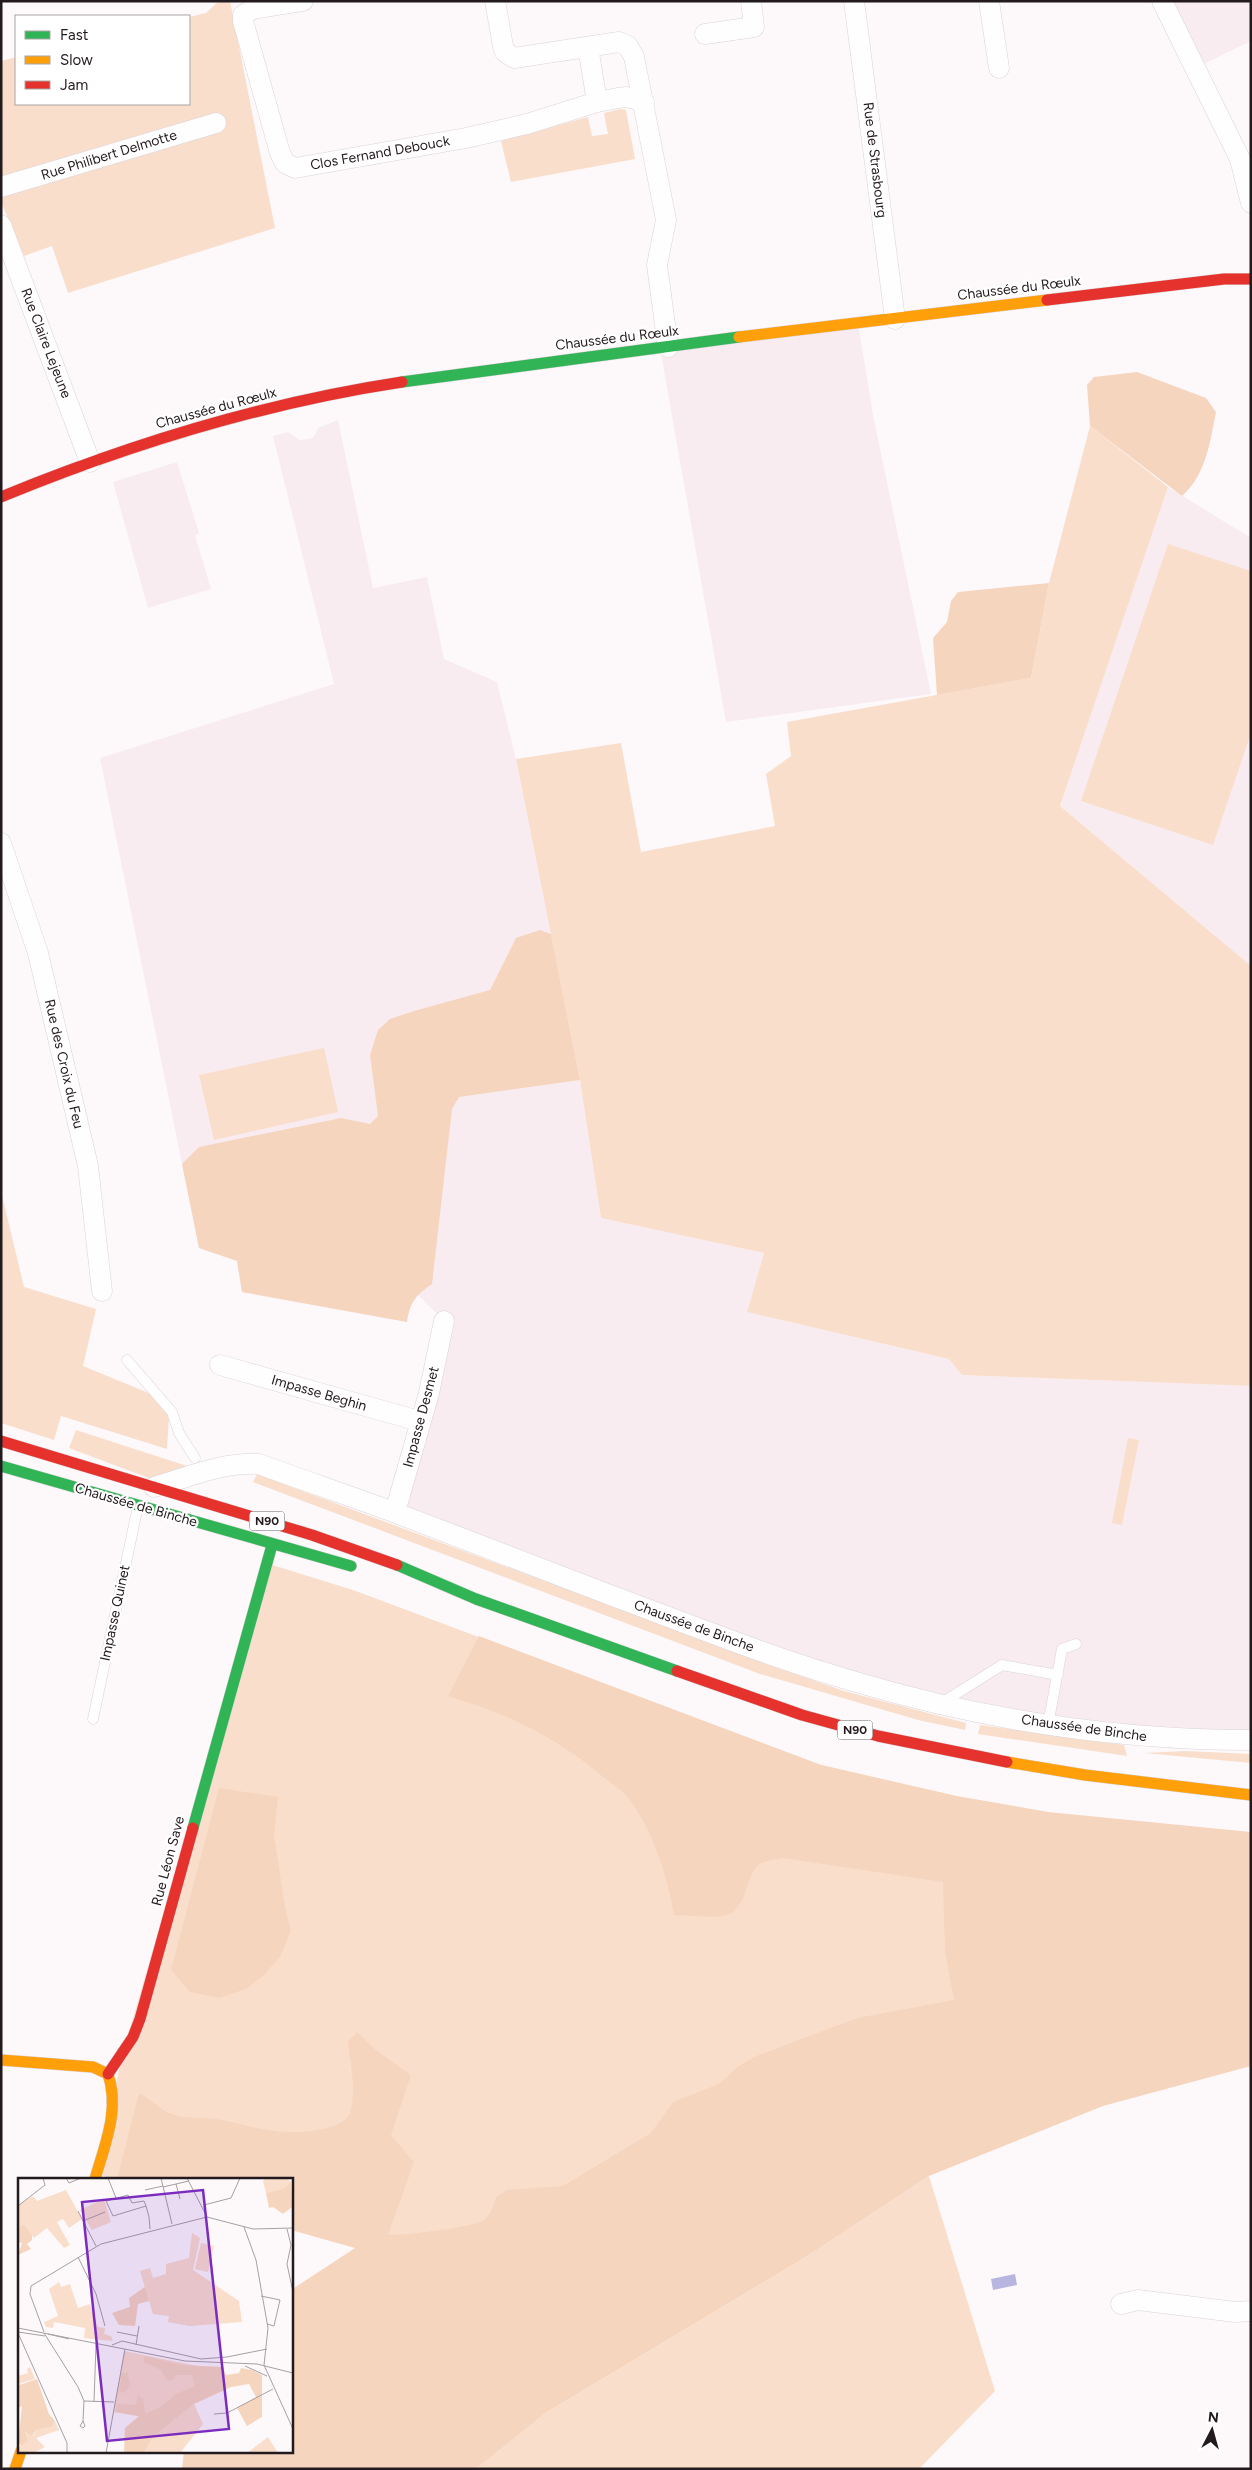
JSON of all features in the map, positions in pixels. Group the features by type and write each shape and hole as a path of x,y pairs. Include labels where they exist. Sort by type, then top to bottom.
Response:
{"main road":[{"name":"Chaussée du Rœulx","path":"1,498 90,462 221,420 322,397 414,380 668,346 1224,279 1251,279"},
{"name":"Chaussée de Binche","path":"1,1441 254,1517 382,1559 476,1599 802,1715 878,1736 945,1751 1085,1775 1251,1795"},
{"name":"Chaussée de Binche","path":"1,1466 363,1569"},
{"name":"Rue Léon Save","path":"108,2074 133,2037 140,2019 272,1544"},
{"name":"Chaussée de Binche","path":"400,1579 476,1599"},
{"path":"1,2060 93,2067 108,2074 114,2086 114,2107 95,2178"},
{"path":"16,2469 21,2452"}],"street":[{"name":"Clos Fernand Debouck","path":"303,1 253,9 243,15 261,89 280,153 285,163 295,168 466,138 527,124 597,102 627,97 644,102"},
{"path":"495,1 503,46 505,52 514,58 620,42 628,46 634,58 644,102 666,220 657,265 668,346"},
{"path":"706,34 754,27 751,1"},
{"name":"Rue de Strasbourg","path":"854,1 895,319"},
{"path":"989,1 999,68"},
{"path":"1162,1 1245,157 1251,202"},
{"path":"588,47 597,102"},
{"name":"Rue Philibert Delmotte","path":"1,187 216,123"},
{"name":"Rue Claire Lejeune","path":"1,225 90,462"},
{"name":"Rue des Croix du Feu","path":"1,843 38,953 86,1157 102,1291"},
{"name":"Impasse Desmet","path":"395,1512 419,1421 429,1393 444,1321"},
{"name":"Impasse Beghin","path":"220,1364 419,1421"},
{"name":"Chaussée de Binche","path":"154,1487 233,1465 259,1464 395,1512 524,1563 798,1664 939,1704 1048,1725 1181,1740 1251,1740"},
{"name":"Chaussée de Binche","path":"272,1544 289,1542 352,1557 382,1559"},
{"path":"1121,2304 1138,2300 1235,2312 1251,2311"}],"lane":[{"path":"127,1360 172,1412 180,1433 195,1458"},
{"name":"Impasse Quinet","path":"93,1719 138,1506"},
{"path":"1048,1725 1062,1649 1076,1644"},
{"path":"939,1704 1002,1665 1058,1675"}],"shaded area":[{"path":"219,1 230,1 275,228 68,293 52,246 24,256 1,202 1,61 15,57 15,105 190,105 190,17 206,13"},
{"path":"1162,1 1251,1 1251,41 1194,69"},
{"path":"620,109 626,110 635,159 511,182 501,141 588,117 592,136 608,134 604,113"},
{"path":"858,323 873,415 931,694 726,722 660,348"},
{"path":"1137,372 1206,398 1216,412 1202,468 1190,488 1182,496 1090,426 1087,385 1094,377"},
{"path":"338,420 373,588 427,577 444,659 497,682 516,759 580,1080 601,1218 764,1253 747,1312 949,1359 962,1375 1251,1386 1251,1740 939,1705 395,1512 444,1321 417,1294 408,1311 407,1322 242,1292 237,1261 199,1248 100,758 334,684 273,436 288,432 299,440 313,438 318,428"},
{"path":"1090,426 1168,487 1060,806 1251,966 1251,1386 962,1375 949,1359 747,1312 764,1253 601,1218 580,1080 516,759 621,743 641,852 775,826 766,774 791,756 787,722 1031,678 1049,583"},
{"path":"177,462 199,533 195,535 211,589 148,608 113,482"},
{"path":"1168,487 1251,538 1251,966 1060,806"},
{"path":"1168,544 1251,571 1251,733 1213,845 1081,801"},
{"path":"1049,583 1031,678 937,695 933,638 947,622 951,601 958,592"},
{"path":"540,930 551,934 580,1080 459,1097 452,1109 432,1284 415,1300 410,1309 407,1322 242,1292 237,1261 199,1248 182,1164 199,1147 341,1118 370,1124 378,1116 370,1055 378,1030 390,1019 490,990 516,938"},
{"path":"324,1048 338,1112 214,1140 199,1075"},
{"path":"1,1191 24,1287 96,1309 83,1366 151,1394 169,1415 167,1449 61,1416 54,1440 1,1423"},
{"path":"76,1430 187,1466 154,1480 69,1448"},
{"path":"1128,1438 1139,1440 1122,1525 1112,1523"},
{"path":"257,1474 764,1663 844,1691 966,1723 965,1730 918,1720 760,1674 253,1482"},
{"path":"266,1563 353,1590 821,1765 956,1796 1048,1812 1034,1958 511,2258 292,2230 292,2178 110,2178 97,2174 122,2056"},
{"path":"479,1636 821,1765 956,1796 1048,1812 1251,1832 1251,2066 1103,2106 929,2176 804,2258 547,2412 476,2469 182,2469 184,2452 292,2452 292,2289 355,2248 292,2230 292,2178 117,2178 139,2093 173,2115 216,2119 284,2132 305,2132 328,2128 345,2119 350,2113 353,2087 348,2041 357,2032 376,2050 411,2075 391,2135 414,2162 388,2235 422,2233 478,2223 484,2220 493,2207 496,2197 507,2190 563,2186 651,2133 673,2102 719,2084 736,2068 754,2057 857,2018 954,2000 945,1952 943,1882 783,1858 764,1862 755,1869 743,1898 733,1913 718,1917 674,1915 663,1869 652,1839 638,1812 623,1793 566,1749 530,1728 491,1710 448,1696"},
{"path":"980,1725 1124,1745 1127,1756 978,1734"},
{"path":"1186,1751 1251,1754 1251,1763 1144,1753"},
{"path":"219,1788 278,1797 274,1835 285,1907 291,1931 280,1957 264,1975 246,1989 219,1998 190,1992 171,1970"},
{"path":"929,2176 995,2391 919,2469 476,2469 547,2412 804,2258"}],"water":[{"path":"1015,2274 1017,2285 993,2290 991,2279"}],"traffic: fast":[{"path":"402,382 739,337"},
{"path":"1,1466 351,1566"},
{"path":"193,1828 272,1545"},
{"path":"397,1565 476,1599 677,1671"}],"traffic: slow":[{"path":"739,337 1047,300"},
{"path":"1007,1762 1085,1775 1251,1795"},
{"path":"1,2060 93,2067 108,2074"},
{"path":"95,2178 107,2140 112,2114 111,2087 108,2074"},
{"path":"15,2469 21,2452"}],"traffic: jam":[{"path":"1047,300 1224,279 1251,279"},
{"path":"1,497 99,460 198,427 299,401 402,382"},
{"path":"1,1441 312,1535 397,1565"},
{"path":"677,1671 802,1715 878,1736 1007,1762"},
{"path":"108,2074 133,2037 140,2019 193,1828"}]}
